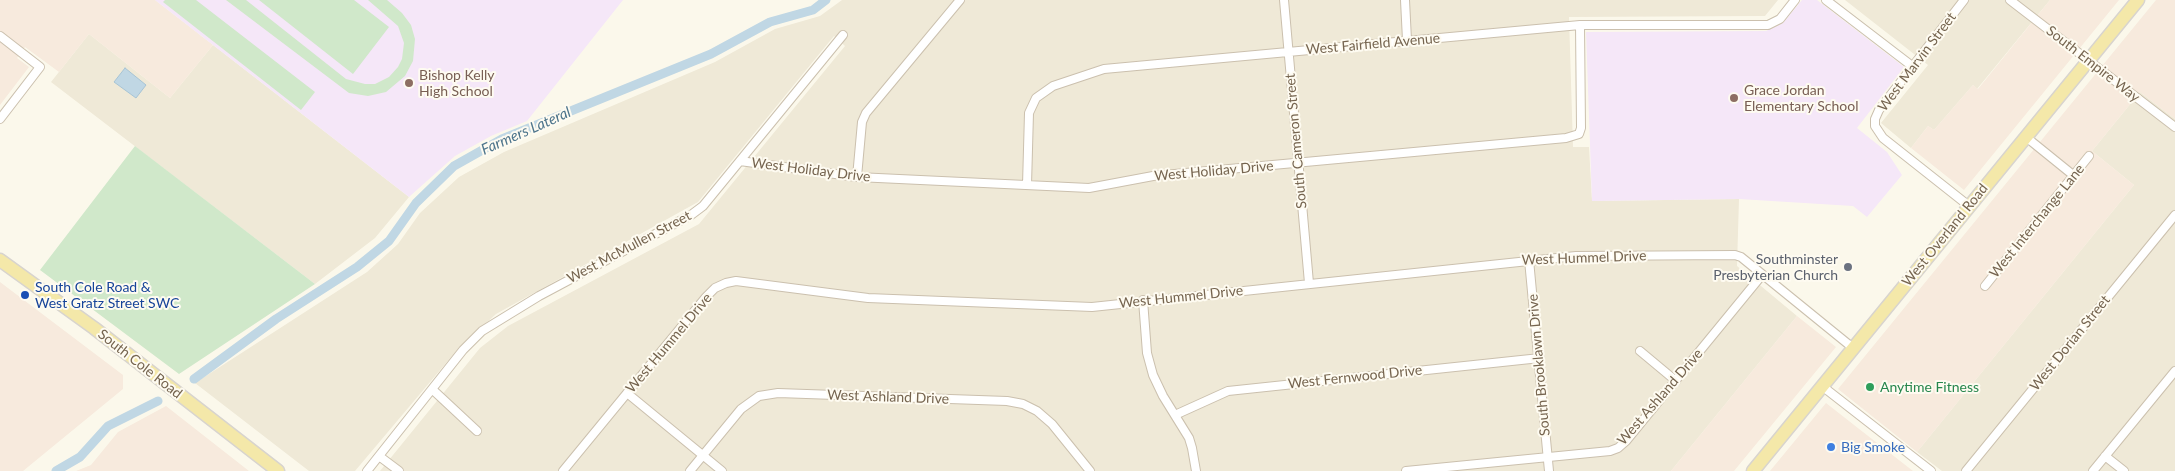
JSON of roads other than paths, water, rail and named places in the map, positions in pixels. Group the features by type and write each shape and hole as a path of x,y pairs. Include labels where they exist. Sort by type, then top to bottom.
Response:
{"main road":[{"name":"West Overland Road","path":"1752,471 2138,0"},
{"name":"South Cole Road","path":"0,260 165,383 278,471"}],"street":[{"path":"857,176 862,122 866,113 960,0"},
{"name":"South Cameron Street","path":"1284,0 1309,283"},
{"path":"1404,0 1407,40"},
{"name":"West Fairfield Avenue","path":"1027,185 1029,113 1036,98 1044,91 1115,67 1580,25 1768,25 1780,19 1795,0"},
{"path":"1826,0 1912,66"},
{"name":"West Marvin Street","path":"1964,0 1879,110 1875,118 1875,126 1883,138 1969,206"},
{"name":"South Empire Way","path":"2010,0 2175,127"},
{"name":"West Holiday Drive","path":"740,161 857,176 1089,188 1153,176 1574,136 1579,134 1582,121 1580,25"},
{"name":"West McMullen Street","path":"367,471 463,350 482,331 539,296 691,215 702,206 843,35"},
{"path":"0,36 40,67 0,119"},
{"path":"2026,137 2073,175"},
{"name":"West Interchange Lane","path":"1985,286 2089,156"},
{"name":"West Dorian Street","path":"1966,471 2175,215"},
{"name":"West Hummel Drive","path":"563,471 706,297 715,288 726,283 747,282 868,298 1092,307 1143,300 1576,256 1735,255 1741,257 1853,348"},
{"name":"South Brooklawn Drive","path":"1529,260 1540,358 1549,471"},
{"name":"West Ashland Drive","path":"1406,471 1610,451 1618,448 1676,381 1762,275"},
{"path":"1143,300 1147,353 1153,375 1192,448 1196,471"},
{"path":"1640,352 1676,381"},
{"name":"West Fernwood Drive","path":"1175,415 1228,391 1540,358"},
{"path":"2093,471 2175,371"},
{"path":"1822,386 1931,471"},
{"path":"433,390 477,431"},
{"path":"627,393 722,471"},
{"name":"West Ashland Drive","path":"690,471 740,409 749,402 769,394 1007,401 1023,404 1038,411 1052,424 1090,471"},
{"path":"379,456 399,471"},
{"path":"2105,456 2124,471"}],"water":[{"path":"125,68 146,85 136,98 114,82"}],"waterway":[{"name":"Farmers Lateral","path":"194,379 276,319 357,267 389,241 416,203 454,166 502,139 711,54 770,22 813,10 826,0"},
{"name":"Farmers Lateral","path":"56,471 80,457 108,426 158,401"}],"place":[{"name":"Bishop Kelly High School","path":"409,83"},
{"name":"Grace Jordan Elementary School","path":"1734,98"},
{"name":"Southminster Presbyterian Church","path":"1848,267"},
{"name":"South Cole Road & West Gratz Street SWC","path":"25,295"},
{"name":"Anytime Fitness","path":"1870,387"},
{"name":"Big Smoke","path":"1831,447"}]}
